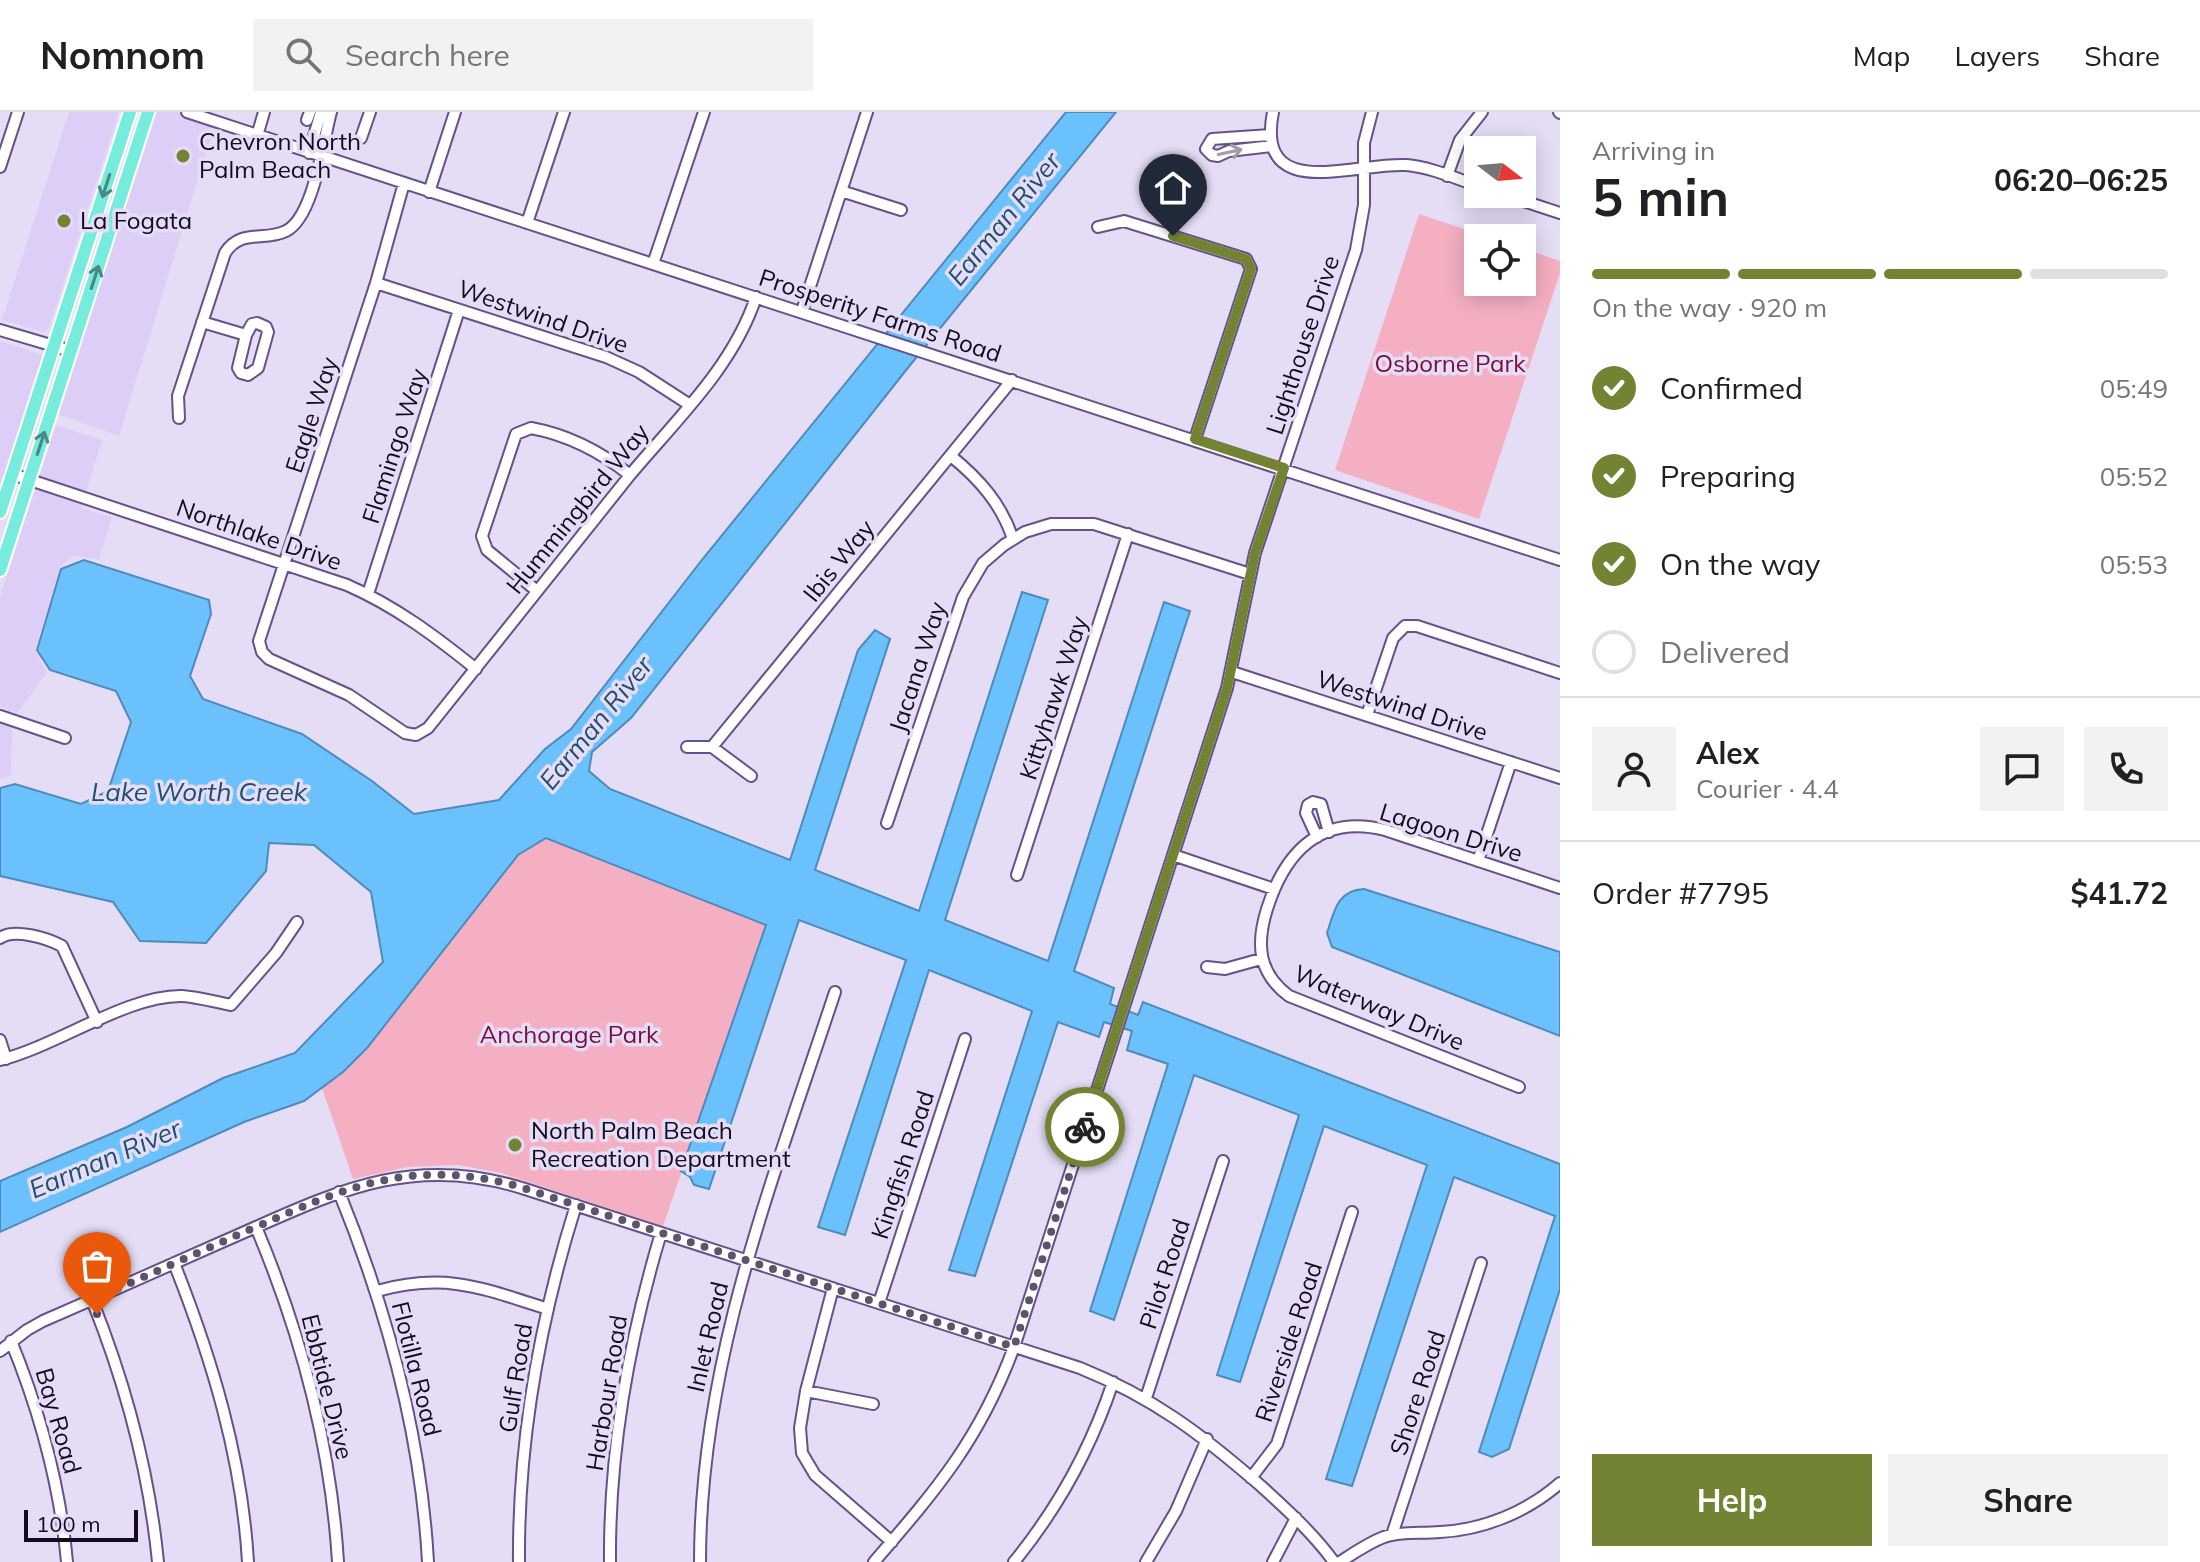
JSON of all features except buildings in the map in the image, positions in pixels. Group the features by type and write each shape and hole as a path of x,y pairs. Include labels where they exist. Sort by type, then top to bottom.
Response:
{"main road":[{"path":"0,512 130,112"},
{"path":"0,570 148,112"}],"street":[{"path":"0,167 4,140 18,112"},
{"name":"Prosperity Farms Road","path":"187,112 1560,560"},
{"path":"257,136 264,112"},
{"path":"179,418 178,396 228,248 247,236 280,233 299,221 321,112"},
{"path":"314,155 331,112"},
{"path":"361,138 370,112"},
{"path":"429,192 455,112"},
{"path":"527,223 564,112"},
{"path":"653,264 704,112"},
{"path":"802,311 867,112"},
{"path":"1273,112 1271,141 1282,163 1298,171 1410,165 1464,181"},
{"name":"Lighthouse Drive","path":"874,1562 931,1497 964,1452 991,1402 1014,1347 1232,672 1250,574 1263,527 1356,250 1364,205 1364,143 1372,112"},
{"path":"1447,176 1460,140 1482,112"},
{"path":"1212,139 1271,141 1218,156 1206,149 1212,139"},
{"name":"Eagle Way","path":"404,183 376,283 259,641 265,657 325,683 405,733 416,735"},
{"path":"841,191 901,210"},
{"path":"1536,205 1560,213"},
{"path":"1098,227 1124,221 1246,259 1250,264 1251,269 1195,439"},
{"name":"Westwind Drive","path":"376,283 619,362 690,405"},
{"name":"Hummingbird Way","path":"416,735 428,728 630,475 715,374 739,339 756,297"},
{"name":"Flamingo Way","path":"368,594 459,310"},
{"path":"202,322 246,335"},
{"path":"257,323 266,327 268,332 258,368 248,375 238,368 246,335 252,324 257,323"},
{"path":"0,330 71,351"},
{"name":"Ibis Way","path":"712,747 1012,380"},
{"path":"537,591 487,550 482,536 516,434 531,428 584,445 630,475"},
{"path":"951,456 994,499 1013,539 1040,527 1062,523 1094,524 1250,574"},
{"name":"Northlake Drive","path":"12,474 285,563 368,594 419,625 476,669"},
{"name":"Kittyhawk Way","path":"1017,875 1128,534"},
{"name":"Jacana Way","path":"887,823 963,597 983,563 1013,539"},
{"path":"1367,715 1393,638 1405,626 1417,626 1560,673"},
{"name":"Westwind Drive","path":"1232,672 1560,778"},
{"path":"0,716 65,738"},
{"path":"687,747 712,747 751,776"},
{"path":"1478,861 1511,762"},
{"path":"1317,837 1306,813 1308,805 1313,802 1324,808 1329,832"},
{"name":"Lagoon Drive","path":"1274,889 1293,856 1317,837 1354,827 1379,829 1560,888"},
{"path":"1173,855 1274,889 1261,928 1261,959 1225,969 1207,967"},
{"path":"0,1040 3,1059 140,1003 166,997 198,998 231,1005 297,922"},
{"path":"0,938 11,933 49,940 62,946 97,1022"},
{"name":"Waterway Drive","path":"1261,959 1273,983 1299,1001 1519,1087"},
{"name":"Inlet Road","path":"700,1562 702,1495 712,1407 728,1326 835,992"},
{"name":"Kingfish Road","path":"879,1303 965,1039"},
{"name":"Pilot Road","path":"1146,1398 1223,1161"},
{"path":"0,1351 43,1321 339,1192 383,1179 449,1174 504,1182 1113,1382 1146,1398 1207,1439 1296,1518 1337,1562 1392,1535 1450,1531 1484,1524 1532,1504 1560,1483"},
{"name":"Flotilla Road","path":"339,1192 377,1291 411,1421 424,1508 428,1562"},
{"name":"Gulf Road","path":"519,1562 525,1449 533,1389 548,1309 576,1205"},
{"name":"Riverside Road","path":"1251,1478 1277,1444 1352,1212"},
{"name":"Ebbtide Drive","path":"256,1227 284,1297 310,1382 328,1470 338,1562"},
{"name":"Harbour Road","path":"610,1562 611,1500 621,1408 638,1317 661,1233"},
{"path":"174,1263 206,1349 224,1413 237,1475 248,1562"},
{"name":"Shore Road","path":"1392,1535 1481,1263"},
{"path":"377,1291 418,1282 450,1282 488,1289 548,1309"},
{"path":"833,1288 806,1391 799,1435 802,1453 815,1475 892,1542"},
{"path":"92,1300 133,1418 149,1492 158,1562"},
{"name":"Bay Road","path":"11,1341 46,1439 61,1509 67,1562"},
{"path":"1014,1562 1070,1481 1097,1425 1113,1382"},
{"path":"806,1391 873,1404"},
{"path":"1146,1562 1176,1511 1207,1439"},
{"path":"1273,1562 1296,1518"}],"shaded area":[{"path":"69,112 119,112 49,328 43,332 2,320"},
{"path":"157,112 211,112 211,137 119,436 57,414"},
{"path":"0,341 43,355 0,489"},
{"path":"56,425 102,440 81,508 112,517 99,560 73,555 60,567 35,650 47,673 17,713 0,707 0,597"},
{"path":"0,720 12,724 11,776 0,779"}],"green space":[{"name":"Osborne Park","path":"1419,214 1464,229 1464,296 1536,296 1536,253 1560,261 1560,273 1479,519 1335,470"},
{"name":"Anchorage Park","path":"545,838 767,925 663,1226 501,1173 458,1165 408,1167 353,1179 322,1088 343,1072 518,855"}],"water":[{"name":"Lake Worth Creek","path":"1066,112 1116,112 907,369 631,718 592,752 589,771 610,789 790,860 858,650 875,630 890,639 815,870 919,911 1022,592 1048,600 945,920 1048,961 1164,602 1190,611 1074,971 1114,988 1110,1004 1138,1015 1143,1002 1560,1164 1560,1289 1509,1449 1492,1457 1479,1452 1555,1216 1454,1177 1352,1486 1326,1479 1427,1165 1324,1126 1240,1382 1217,1375 1299,1115 1194,1075 1114,1320 1090,1311 1168,1064 1127,1050 1132,1031 1104,1022 1099,1037 1058,1022 975,1276 949,1270 1032,1011 929,970 845,1235 818,1227 906,960 799,920 709,1189 694,1185 690,1177 681,1171 766,925 546,838 518,855 367,1048 343,1072 304,1101 244,1122 0,1232 0,1181 127,1127 223,1078 295,1053 383,962 371,892 314,845 269,843 266,871 206,943 140,941 113,902 0,876 0,788 15,784 81,804 108,791 131,722 116,691 50,670 37,650 61,569 84,560 209,600 211,614 190,676 203,699 302,734 372,781 414,814 499,800 545,749 571,729 701,561"},
{"path":"1364,889 1560,952 1560,1036 1332,947 1327,933 1338,904 1348,893"}],"way so far":[{"path":"97,1314 92,1300 330,1195 383,1179 449,1174 514,1185 1014,1347 1085,1127"}],"place":[{"name":"Chevron North Palm Beach","path":"183,156"},
{"name":"La Fogata","path":"64,221"},
{"name":"North Palm Beach Recreation Department","path":"515,1145"}],"route":[{"path":"1085,1127 1227,688 1255,553 1284,468 1195,439 1251,269 1246,259 1173,236"}],"water label":[{"name":"Earman River","path":"1004,219"},
{"name":"Earman River","path":"596,723"},
{"name":"Earman River","path":"105,1159"}]}
